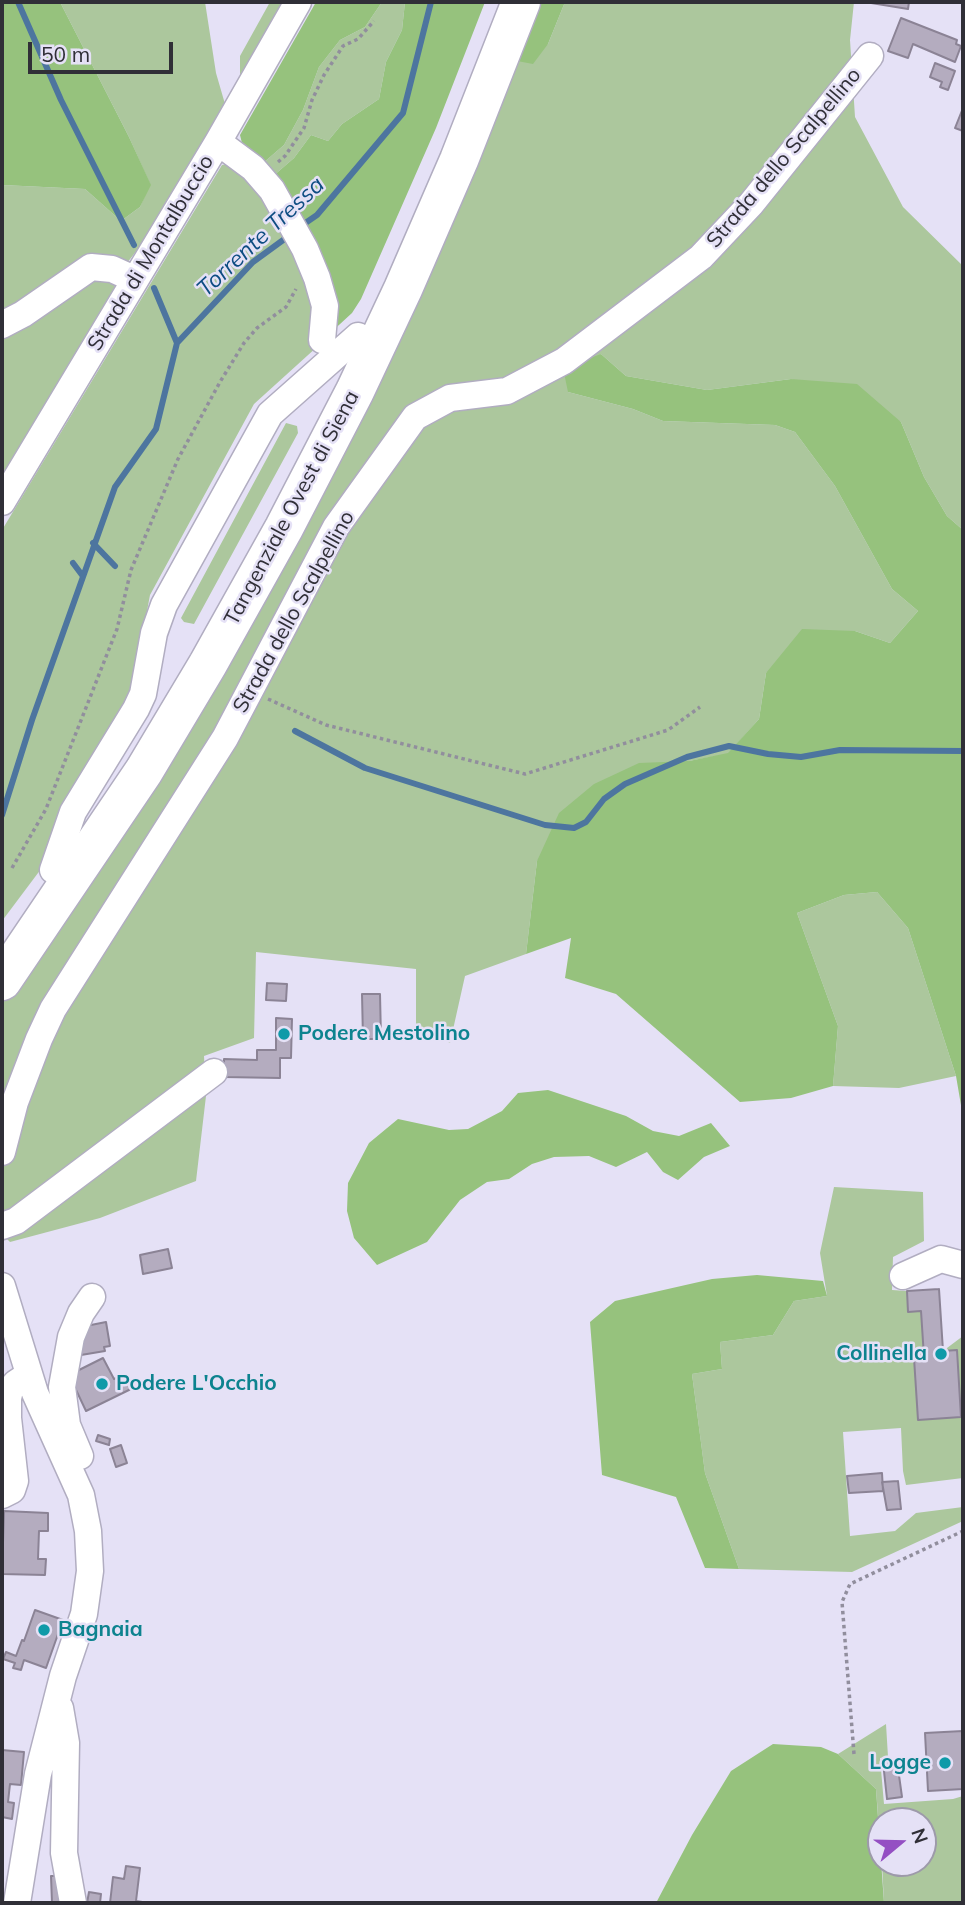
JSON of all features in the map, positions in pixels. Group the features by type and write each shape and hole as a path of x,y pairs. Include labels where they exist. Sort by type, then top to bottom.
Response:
{"highway":[{"name":"Tangenziale Ovest di Siena","path":"2,942 124,762 242,559 340,338 440,148 498,2"},
{"name":"Tangenziale Ovest di Siena","path":"2,981 144,772 284,527 355,391 403,289 459,160 521,2"}],"street":[{"name":"Strada di Montalbuccio","path":"2,502 218,142 298,2"},
{"name":"Strada dello Scalpellino","path":"2,1152 19,1091 53,1009 225,738 336,527 415,417 450,398 507,391 564,361 701,257 751,204 870,56"},
{"path":"218,142 253,168 272,190 308,256 324,306 340,338"},
{"path":"2,325 91,267 112,269 134,279"},
{"path":"2,1226 16,1221 214,1072"},
{"path":"903,1276 941,1259 963,1265"},
{"path":"2,1286 28,1375 43,1415 74,1477 83,1505 88,1531 90,1584 84,1614 58,1695 38,1774 17,1903"},
{"path":"74,1477 81,1460 67,1425 63,1378 76,1324 92,1297"},
{"path":"2,1495 12,1490 15,1481 8,1398 16,1383 28,1375"},
{"path":"58,1695 66,1743 64,1853 74,1903"}],"path":[{"path":"261,177 285,156 304,128 312,100 343,46 358,39 374,21"},
{"path":"12,868 46,809 117,629 131,570 178,459 244,343 257,328 286,307 308,256"},
{"path":"250,692 326,725 525,774 668,730 700,707"},
{"path":"854,1755 842,1602 850,1584 963,1531"}],"green space":[{"path":"2,2 60,2 151,185 140,207 121,221 85,189 2,185"},
{"path":"60,2 205,2 216,73 225,104 141,245 127,263 2,318 2,185 85,189 121,221 140,207 150,184"},
{"path":"270,2 284,2 240,75 240,56"},
{"path":"316,2 382,2 365,27 340,40 319,67 303,110 284,145 262,164 243,147 240,135"},
{"path":"382,2 405,2 402,30 386,62 379,99 342,124 328,141 311,135 294,158 272,177 262,164 284,145 303,110 319,67 340,40 365,27"},
{"path":"405,2 485,2 436,128 361,299 352,313 327,336 272,177 294,158 311,135 328,141 342,124 379,99 386,62 402,30"},
{"path":"533,2 565,2 548,44 533,64 512,60"},
{"path":"565,2 854,2 850,40 855,117 903,207 963,266 963,530 947,516 924,477 901,422 791,379 707,390 626,376 601,354 568,392 633,409 663,421 775,425 795,432 835,486 892,589 918,611 890,643 855,631 766,673 759,719 728,754 689,761 537,861 526,954 465,976 450,1043 416,1026 416,969 256,952 254,1038 204,1056 206,1096 196,1181 100,1218 10,1242 2,1234 2,1000 69,910 512,60 548,44"},
{"path":"234,163 250,172 313,279 318,346 254,404 150,595 129,707 47,861 2,921 2,530 222,165"},
{"path":"88,274 112,278 115,286 112,295 2,477 2,332"},
{"path":"601,354 626,376 707,390 791,379 857,384 901,422 924,477 947,516 963,530 963,1117 956,1076 908,928 877,892 844,895 797,913 838,1026 833,1086 791,1098 740,1102 616,994 565,978 571,938 526,954 537,861 559,813 594,784 639,763 689,761 728,753 759,719 766,673 802,629 855,631 890,643 918,611 892,589 835,486 795,432 775,425 663,421 633,409 568,392 563,368"},
{"path":"286,423 297,426 298,433 194,624 184,622 181,618"},
{"path":"877,892 908,928 956,1076 899,1088 833,1086 838,1026 797,913 844,895"},
{"path":"548,1090 626,1116 653,1131 679,1136 711,1123 730,1146 704,1157 678,1180 663,1172 647,1152 616,1167 589,1156 554,1157 532,1164 509,1179 487,1182 460,1200 427,1242 377,1265 354,1238 347,1211 348,1183 369,1143 398,1119 449,1130 468,1129 502,1111 518,1093"},
{"path":"834,1187 923,1192 924,1241 893,1257 892,1290 907,1291 908,1312 921,1311 924,1357 914,1359 918,1420 961,1417 957,1350 943,1351 963,1336 963,1478 906,1485 901,1428 843,1432 850,1536 895,1531 916,1513 963,1507 963,1521 852,1572 739,1569 705,1473 692,1374 722,1369 720,1342 773,1335 794,1301 827,1296 820,1253"},
{"path":"757,1275 823,1281 827,1296 794,1301 773,1335 720,1342 722,1369 692,1374 705,1473 739,1569 705,1568 676,1497 602,1475 590,1322 615,1301 712,1279"},
{"path":"886,1724 888,1757 880,1758 884,1804 963,1796 963,1903 884,1903 883,1877 937,1877 937,1807 877,1807 876,1789 838,1754"},
{"path":"773,1744 821,1747 838,1754 876,1789 877,1807 867,1807 867,1877 882,1877 884,1903 656,1903 692,1835 731,1771"}],"building":[{"path":"865,2 909,2 908,9"},
{"path":"901,18 957,40 956,44 961,46 955,62 913,44 908,58 888,51"},
{"path":"935,63 955,71 948,90 940,87 942,82 930,77"},
{"path":"963,108 963,131 955,128"},
{"path":"267,983 287,984 286,1001 266,1000"},
{"path":"362,994 380,994 381,1039 363,1039"},
{"name":"Podere Mestolino","path":"276,1018 292,1019 291,1058 280,1058 280,1078 224,1077 224,1059 257,1060 257,1050 276,1050"},
{"path":"168,1249 172,1268 143,1274 140,1255"},
{"name":"Collinella","path":"939,1289 943,1351 957,1350 961,1417 918,1420 914,1358 924,1357 921,1311 908,1312 907,1291"},
{"path":"106,1322 110,1346 104,1347 105,1351 81,1355 76,1328"},
{"name":"Podere L'Occhio","path":"103,1358 114,1379 126,1374 133,1388 86,1411 69,1375"},
{"path":"98,1435 110,1439 109,1445 96,1441"},
{"path":"121,1445 127,1463 116,1467 110,1449"},
{"path":"882,1473 883,1491 849,1493 847,1476"},
{"path":"898,1481 901,1509 887,1510 882,1482"},
{"path":"4,1511 48,1513 48,1531 39,1531 38,1559 46,1559 45,1575 2,1574"},
{"name":"Bagnaia","path":"35,1610 63,1620 46,1668 24,1660 21,1670 13,1668 15,1663 3,1659 6,1652 16,1656"},
{"name":"Logge","path":"963,1731 963,1789 928,1791 925,1733"},
{"path":"2,1750 24,1752 21,1785 10,1784 8,1802 14,1803 12,1819 2,1817"},
{"path":"897,1761 902,1797 887,1799 883,1762"},
{"path":"126,1866 140,1868 136,1901 149,1903 110,1903 113,1877 124,1879"},
{"path":"51,1876 61,1876 62,1903 52,1903"},
{"path":"89,1892 101,1894 100,1903 87,1903"}],"waterway":[{"path":"18,2 61,100 134,245"},
{"name":"Torrente Tressa","path":"301,226 317,215 403,113 431,2"},
{"name":"Torrente Tressa","path":"2,815 32,720 115,487 156,429 177,343 253,262 290,235"},
{"path":"154,288 177,343"},
{"path":"93,543 115,566"},
{"path":"73,563 82,575"},
{"path":"295,731 365,768 545,825 574,828 586,822 604,799 625,784 687,757 729,746 801,757 840,750 963,751"}],"place":[{"name":"Podere Mestolino","path":"284,1034"},
{"name":"Collinella","path":"941,1354"},
{"name":"Podere L'Occhio","path":"102,1384"},
{"name":"Bagnaia","path":"44,1630"},
{"name":"Logge","path":"945,1763"}]}
